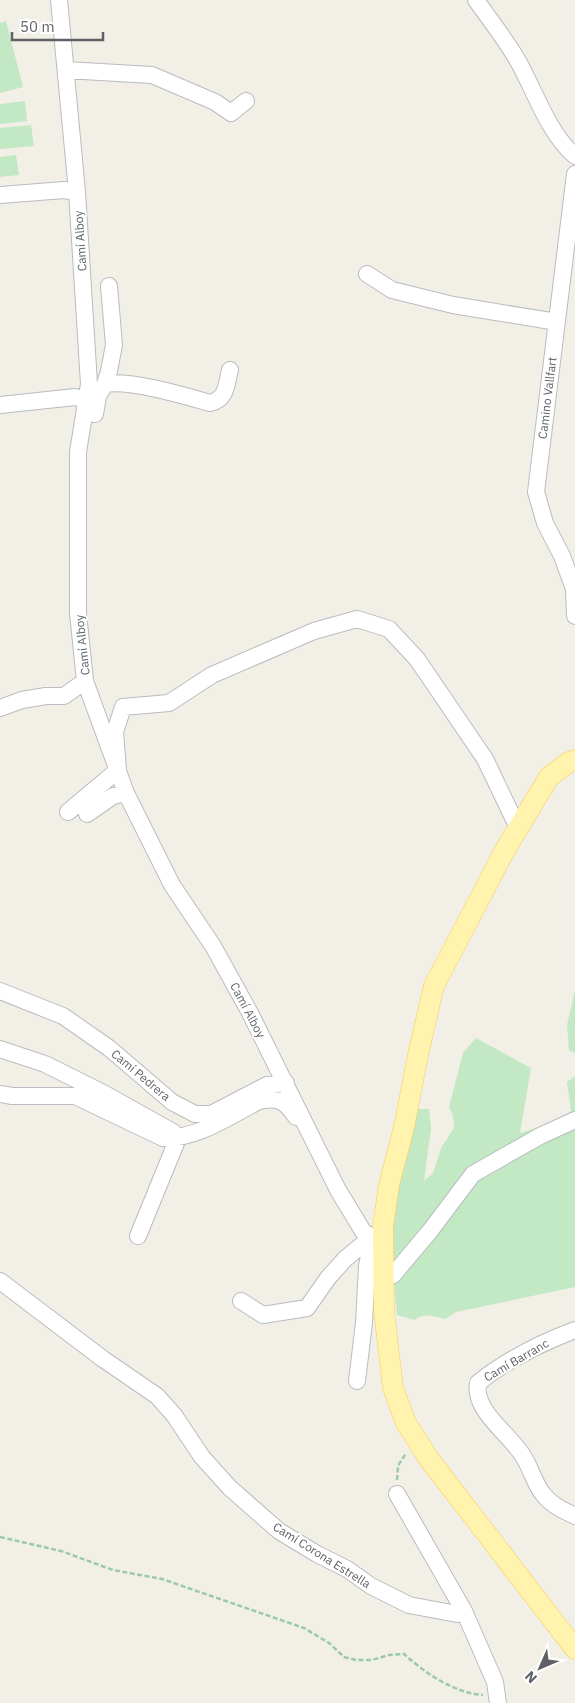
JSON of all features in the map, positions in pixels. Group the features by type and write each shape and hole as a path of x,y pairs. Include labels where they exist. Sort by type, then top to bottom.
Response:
{"main road":[{"path":"575,760 569,762 549,777 505,850 434,986 404,1127 389,1185 383,1226 378,1238 384,1276 384,1312 393,1388 406,1424 429,1459 575,1649"}],"street":[{"name":"Camí Alboy","path":"59,0 77,192 89,384 78,452 78,614 85,681 126,793 172,885 213,946 250,1013 338,1190 364,1233 378,1238"},
{"path":"476,0 517,60 566,149 575,156"},
{"path":"66,70 152,75 215,102 231,114 246,100"},
{"name":"Camino Vallfart","path":"575,174 536,492 545,523 562,556 574,589 575,616"},
{"path":"0,195 64,190 77,192"},
{"path":"367,274 392,290 435,301 556,322"},
{"path":"78,479 88,453 98,396 105,384 114,345 109,286"},
{"path":"105,384 128,384 210,402 218,401 223,396 230,370"},
{"path":"0,405 75,397 87,400"},
{"path":"68,812 118,770 115,732 123,707 169,703 212,676 314,632 356,619 389,629 417,659 485,759 518,828"},
{"path":"0,708 22,700 46,696 64,696 85,681"},
{"path":"87,814 114,796 126,793"},
{"name":"Camí Pedrera","path":"0,991 63,1016 109,1048 172,1102 196,1114 211,1114 267,1085 286,1083"},
{"path":"0,1049 45,1064 105,1094 180,1137"},
{"path":"0,1094 12,1096 75,1096 164,1138 180,1137 206,1128 259,1100 271,1098 282,1101 290,1109 319,1150"},
{"path":"384,1276 393,1275 430,1231 473,1174 540,1136 575,1120"},
{"path":"138,1236 180,1137"},
{"path":"241,1301 263,1315 307,1308 328,1278 345,1259 378,1238"},
{"path":"357,1381 364,1322 367,1266 378,1238"},
{"name":"Camí Corona Estrella","path":"0,1281 103,1359 158,1396 174,1415 202,1457 230,1488 279,1531 316,1554 347,1569 371,1586 409,1605 457,1614 464,1611"},
{"name":"Camí Barranc","path":"575,1330 526,1352 489,1373 478,1383 476,1391 479,1402 488,1415 509,1436 524,1458 532,1477 543,1494 554,1505 575,1516"},
{"path":"397,1494 464,1611 495,1682 498,1699"}],"path":[{"path":"397,1494 398,1466 416,1439"},
{"path":"0,1537 61,1551 113,1570 162,1580 304,1628 329,1643 344,1657 356,1660 372,1660 389,1655 404,1654 417,1666 463,1692 498,1699"}],"green space":[{"path":"6,21 23,87 0,93 0,23"},
{"path":"25,101 27,121 0,124 0,104"},
{"path":"31,125 34,146 0,149 0,128"},
{"path":"16,155 19,175 0,177 0,157"},
{"path":"575,990 575,1053 569,1050 567,1025"},
{"path":"476,1038 531,1068 520,1133 558,1121 571,1111 567,1082 575,1076 575,1287 456,1312 445,1319 422,1316 415,1320 397,1315 389,1229 415,1109 429,1109 431,1129 424,1181 433,1173 441,1148 454,1128 453,1116 449,1107 463,1053"}]}
